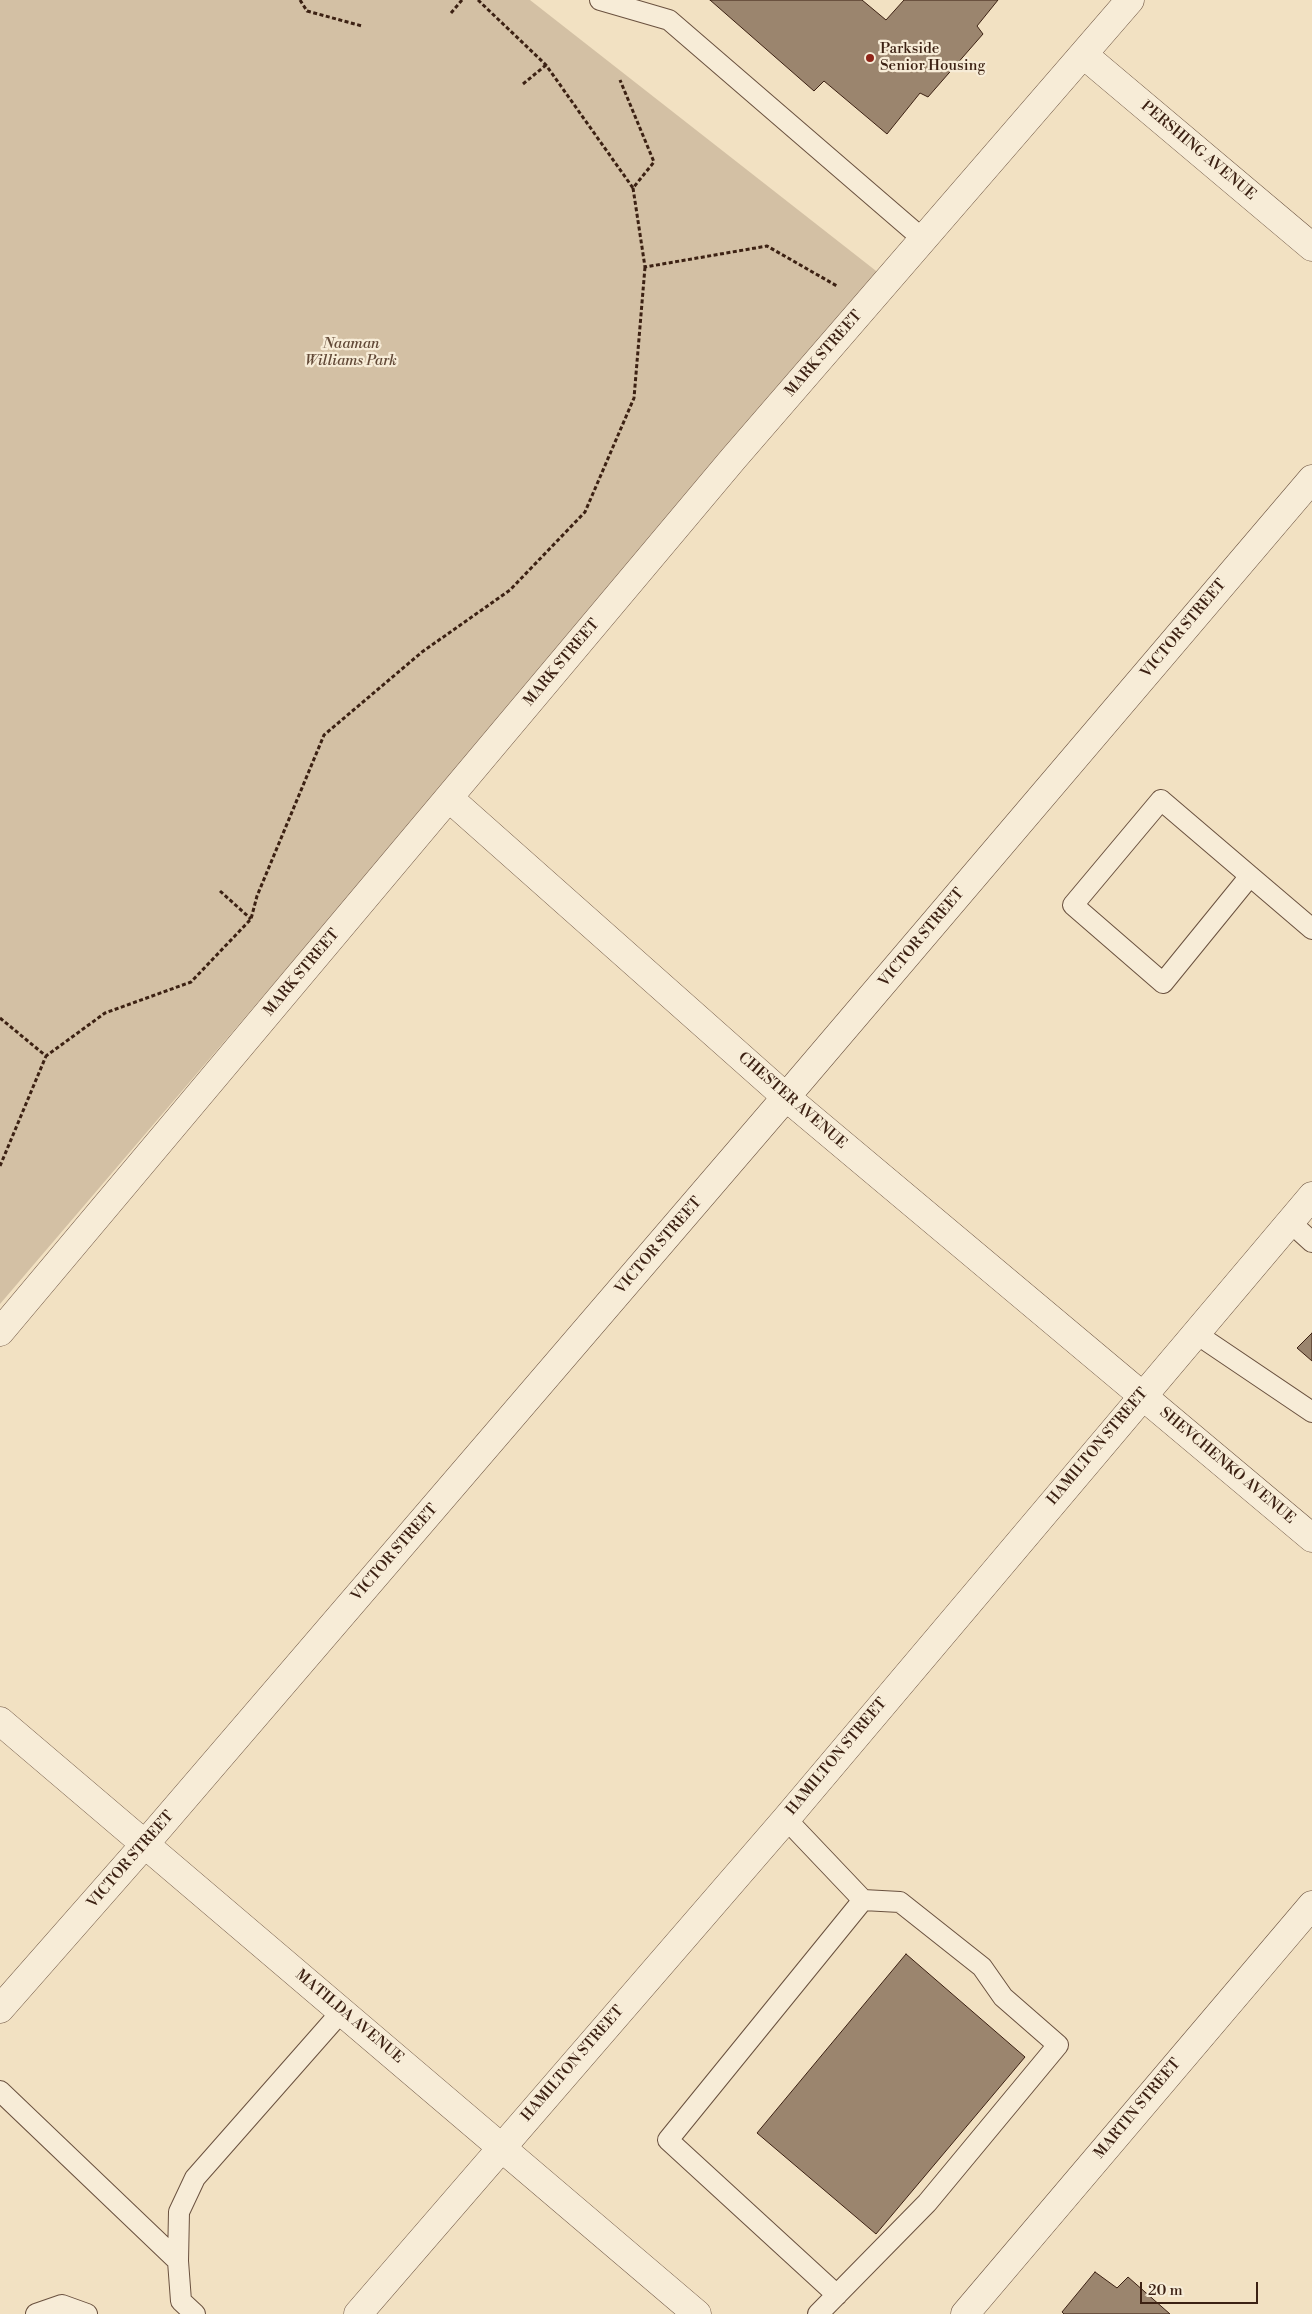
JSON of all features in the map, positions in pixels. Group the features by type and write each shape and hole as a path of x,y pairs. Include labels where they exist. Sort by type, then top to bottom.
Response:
{"street":[{"name":"MARK STREET","path":"0,1332 733,459 1130,0"},
{"name":"PERSHING AVENUE","path":"1084,55 1312,247"},
{"name":"VICTOR STREET","path":"0,2009 146,1844 1312,479"},
{"name":"CHESTER AVENUE","path":"449,798 786,1097 1143,1394"},
{"name":"HAMILTON STREET","path":"358,2314 501,2146 786,1819 1312,1196"},
{"name":"SHEVCHENKO AVENUE","path":"1143,1394 1312,1538"},
{"name":"MATILDA AVENUE","path":"0,1721 697,2314"},
{"name":"MARTIN STREET","path":"965,2314 1312,1904"}],"lane":[{"path":"600,0 669,20 924,240"},
{"path":"1250,876 1163,983 1073,905 1161,800 1250,876 1312,929"},
{"path":"1290,1222 1312,1242"},
{"path":"1195,1333 1312,1412"},
{"path":"786,1819 863,1900 900,1902 982,1967 1003,1997 1058,2044 927,2203 818,2314"},
{"path":"837,2295 668,2140 863,1900"},
{"path":"195,2314 181,2301 178,2261 179,2212 195,2178 342,2011"},
{"path":"0,2091 178,2261"},
{"path":"36,2314 62,2305 87,2314"}],"path":[{"path":"300,0 307,11 362,26"},
{"path":"452,13 462,0"},
{"path":"0,1166 46,1056 105,1013 191,982 251,919 257,896 324,735 422,652 510,590 585,512 634,398 645,267 632,188 546,65 478,0"},
{"path":"523,84 546,65"},
{"path":"620,80 654,162 632,188"},
{"path":"645,267 767,246 868,304"},
{"path":"220,891 251,919"},
{"path":"0,1018 46,1056"}],"green space":[{"name":"Naaman Williams Park","path":"0,0 530,0 880,274 0,1304"}],"building":[{"name":"Parkside Senior Housing","path":"710,0 862,0 886,20 904,0 998,0 977,26 983,34 928,97 920,93 887,134 824,81 814,91"},
{"path":"1312,1333 1312,1361 1297,1348"},
{"path":"906,1954 1025,2057 876,2234 757,2133"},
{"path":"1095,2272 1117,2288 1128,2277 1170,2314 1064,2314 1062,2312"}],"place":[{"name":"Parkside Senior Housing","path":"870,58"}]}
